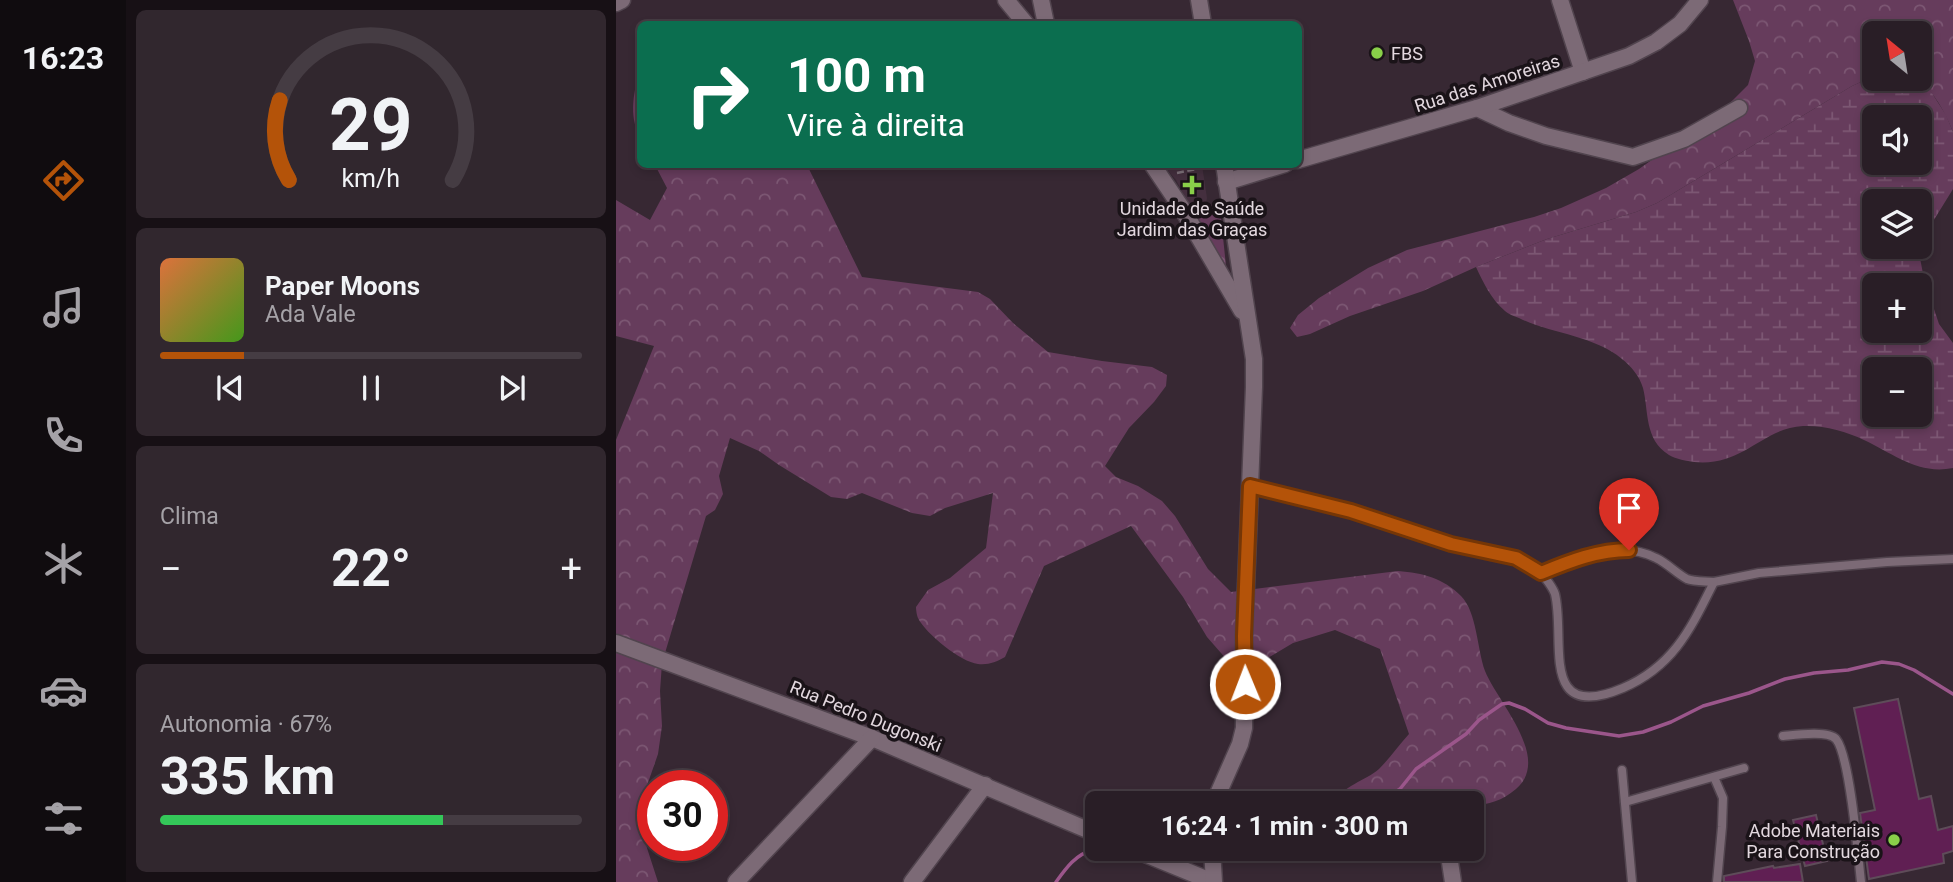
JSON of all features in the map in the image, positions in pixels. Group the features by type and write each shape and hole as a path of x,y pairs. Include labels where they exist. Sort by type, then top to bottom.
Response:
{"street":[{"path":"616,3 622,0"},
{"path":"1006,0 1024,21"},
{"path":"1041,0 1045,21"},
{"path":"1199,0 1202,21"},
{"path":"1560,0 1583,72"},
{"name":"Rua das Amoreiras","path":"1302,159 1477,108 1629,56 1656,42 1680,24 1700,0"},
{"path":"1477,108 1508,123 1546,136 1633,157 1684,139 1740,108"},
{"path":"1155,168 1183,210 1247,320"},
{"path":"1219,791 1240,744 1244,728 1244,636 1254,387 1254,359 1222,168"},
{"path":"1226,182 1272,168"},
{"name":"Rua Pedro Dugonski","path":"616,643 872,738 1085,829"},
{"path":"736,882 872,738"},
{"path":"912,882 985,785"},
{"path":"1162,861 1214,882 1213,861"},
{"path":"1450,861 1453,882"}],"lane":[{"path":"1250,486 1351,511 1451,544 1516,558 1541,573 1555,593 1560,670 1566,686 1580,696 1607,694 1631,684 1668,658 1689,632 1714,582"},
{"path":"1541,573 1574,559 1610,550 1629,550 1655,557 1689,580 1714,582 1759,573 1953,559"},
{"path":"1783,736 1827,734 1836,739 1846,766 1861,882"},
{"path":"1625,802 1744,768"},
{"path":"1622,770 1632,882"},
{"path":"1714,776 1723,798 1717,882"}],"path":[{"path":"1171,172 1193,168"}],"shaded area":[{"name":"Unidade de Saúde Jardim das Graças","path":"1166,168 1202,168 1206,203 1195,208 1188,203 1176,180"}],"green space":[{"path":"1733,0 1953,0 1953,132 1931,91 1932,21 1862,21 1862,81 1657,203 1547,239 1423,291 1350,316 1310,334 1297,337 1290,328 1298,315 1319,298 1368,268 1407,250 1561,208 1606,188 1639,169 1725,108 1748,85 1755,61"},
{"path":"1862,81 1862,91 1931,91 1953,132 1953,189 1932,223 1932,189 1862,189 1862,259 1920,259 1923,273 1862,273 1862,343 1932,343 1932,303 1939,324 1953,343 1953,468 1929,469 1917,466 1850,434 1811,426 1789,428 1776,433 1726,459 1694,462 1675,458 1661,449 1655,441 1651,433 1642,384 1625,362 1598,345 1509,314 1496,301 1476,267 1547,239 1657,203"},
{"path":"637,82 637,131 633,112"},
{"path":"657,168 808,168 862,277 978,292 990,299 1013,323 1048,352 1152,367 1167,375 1166,386 1129,428 1105,466 1116,477 1138,486 1162,501 1175,516 1208,569 1231,592 1398,571 1432,578 1454,590 1466,603 1474,621 1485,671 1519,730 1528,762 1526,776 1516,789 1506,796 1484,804 1484,791 1344,791 1379,769 1409,734 1380,649 1335,630 1293,643 1263,661 1243,666 1228,661 1207,637 1183,597 1131,526 1044,566 1005,657 989,664 971,662 954,653 928,632 918,618 916,607 928,590 950,578 986,548 993,493 945,508 930,516 912,513 862,493 847,499 831,497 759,451 730,438 719,476 723,494 715,510 706,516 662,663 662,726 658,754 652,770 637,770 637,861 651,861 658,882 616,882 616,440 654,346 616,336 616,200 650,220 667,188"},
{"path":"1219,199 1226,266 1221,266 1194,218"}],"building":[{"path":"1898,699 1919,799 1931,796 1938,830 1953,826 1953,851 1943,854 1944,863 1869,879 1860,813 1875,810 1854,708"},
{"path":"1816,815 1827,861 1805,866 1793,820"},
{"path":"1800,864 1803,882 1724,882 1724,876 1773,866"}],"waterway":[{"path":"1397,791 1416,769 1466,734 1479,720 1502,704 1509,703 1548,723 1566,728 1619,736 1643,732 1703,706 1785,679 1882,662 1899,664 1914,670 1953,694"},
{"path":"1056,882 1076,858 1085,853"}],"place":[{"name":"FBS","path":"1377,53"},
{"name":"Unidade de Saúde Jardim das Graças","path":"1192,185"},
{"name":"Adobe Materiais Para Construção","path":"1894,840"}],"route":[{"path":"1245,684 1244,636 1250,486 1351,511 1451,544 1516,558 1541,573 1574,559 1610,550 1629,550"}]}
